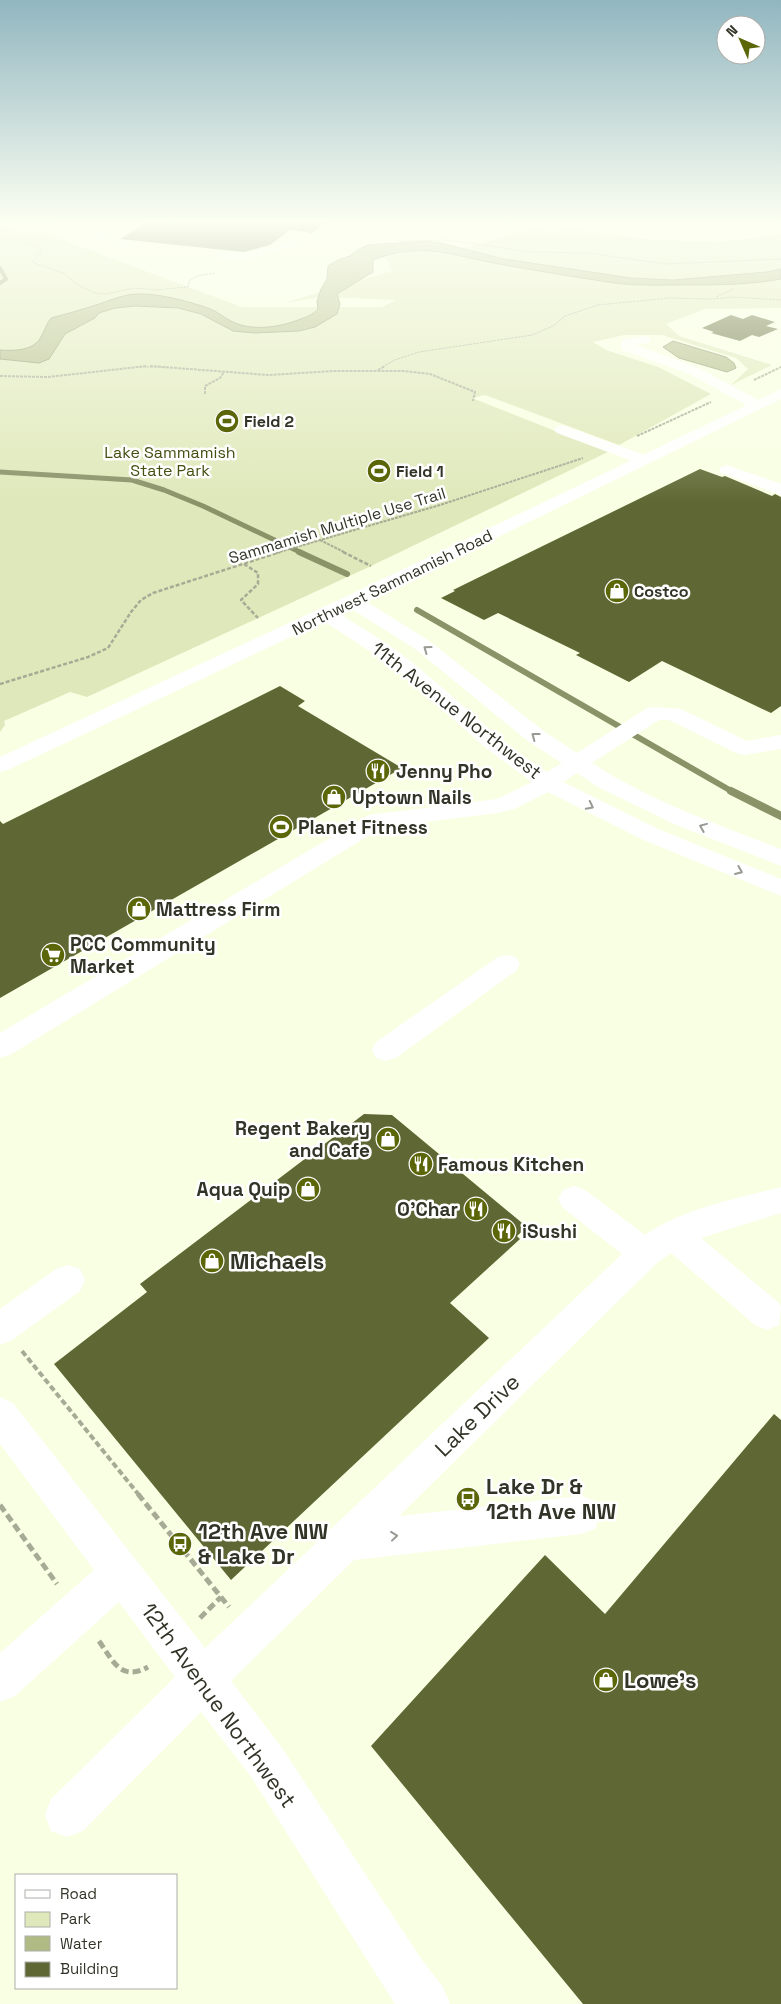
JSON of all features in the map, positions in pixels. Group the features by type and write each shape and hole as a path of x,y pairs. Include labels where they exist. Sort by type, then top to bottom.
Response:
{"street":[{"path":"644,340 628,343 628,347 694,371 757,405"},
{"name":"Northwest Sammamish Road","path":"0,765 352,602 781,393"},
{"path":"562,430 644,460"},
{"path":"727,470 781,490"},
{"name":"11th Avenue Northwest","path":"352,602 421,644 498,708 575,764 636,798 781,858"},
{"name":"11th Avenue Northwest","path":"326,614 412,671 497,747 547,782 612,817 781,888"},
{"path":"0,1048 377,820 509,803 547,782 651,714 661,712 673,714 744,748 781,742"},
{"path":"386,1050 507,964"},
{"path":"574,1199 660,1244 767,1314"},
{"name":"Lake Drive","path":"67,1815 202,1679 345,1541 660,1244 696,1224 781,1200"},
{"path":"1,1328 68,1280"},
{"name":"12th Avenue Northwest","path":"0,1415 267,1763 405,1976 426,2004"},
{"path":"345,1541 581,1515"},
{"path":"0,1681 121,1573"}],"path":[{"path":"378,370 395,360 419,352 532,334 553,326 566,316"},
{"path":"0,376 48,377 148,366 268,375 378,370 430,374 475,392 473,401"},
{"name":"Sammamish Multiple Use Trail","path":"0,684 100,653 108,648 141,600 153,593 307,543 539,474 612,448 781,367"},
{"path":"206,394 205,386 220,378 224,372"},
{"path":"319,540 370,566"},
{"path":"244,564 258,573 258,584 241,600 258,618"},
{"path":"1,1328 221,1597"},
{"path":"0,1505 119,1669 136,1674 146,1669"}],"green space":[{"name":"Lake Sammamish State Park","path":"0,316 688,316 666,324 679,336 772,365 731,385 748,369 736,358 662,335 624,335 593,342 606,350 658,367 711,394 619,445 485,395 472,398 608,452 371,566 87,697 70,692 4,721 5,725 0,732"}],"water":[{"path":"60,316 97,316 65,334 49,359 39,363 0,359 0,350 24,349 35,344 51,318"},
{"path":"204,316 222,316 238,324 254,327 271,327 307,316 334,316 315,327 299,331 254,333 233,331"},
{"path":"673,341 726,357 734,363 736,368 727,372 679,358 663,347"}],"building":[{"path":"730,316 743,319 754,316 775,322 766,326 778,329 759,337 752,335 740,341 711,333 714,332 702,328"},
{"name":"Costco","path":"700,469 722,477 725,476 772,496 775,494 781,497 781,706 771,713 662,661 629,682 576,655 580,653 498,613 484,620 441,598 455,591 453,590"},
{"path":"280,686 305,701 298,706 402,768 0,998 0,821 3,824"},
{"path":"364,1114 392,1115 527,1227 517,1236 520,1239 450,1303 489,1338 231,1580 54,1364 147,1292 140,1284"},
{"name":"Lowe's","path":"774,1414 781,1420 781,2004 583,2004 371,1746 545,1555 605,1614"}],"waterway":[{"path":"0,472 132,480 164,490 203,506 302,553"},
{"path":"299,552 347,574"},
{"path":"417,610 733,792"},
{"path":"733,792 781,816"}],"place":[{"name":"Field 2","path":"227,421"},
{"name":"Field 1","path":"379,471"},
{"name":"Costco","path":"617,591"},
{"name":"Jenny Pho","path":"378,771"},
{"name":"Uptown Nails","path":"334,797"},
{"name":"Planet Fitness","path":"281,827"},
{"name":"Mattress Firm","path":"139,909"},
{"name":"PCC Community Market","path":"53,955"},
{"name":"Regent Bakery and Cafe","path":"388,1139"},
{"name":"Famous Kitchen","path":"421,1164"},
{"name":"Aqua Quip","path":"308,1189"},
{"name":"O’Char","path":"476,1209"},
{"name":"iSushi","path":"504,1231"},
{"name":"Michaels","path":"212,1261"},
{"name":"Lake Dr & 12th Ave NW","path":"468,1499"},
{"name":"12th Ave NW & Lake Dr","path":"180,1544"},
{"name":"Lowe's","path":"606,1680"}]}
